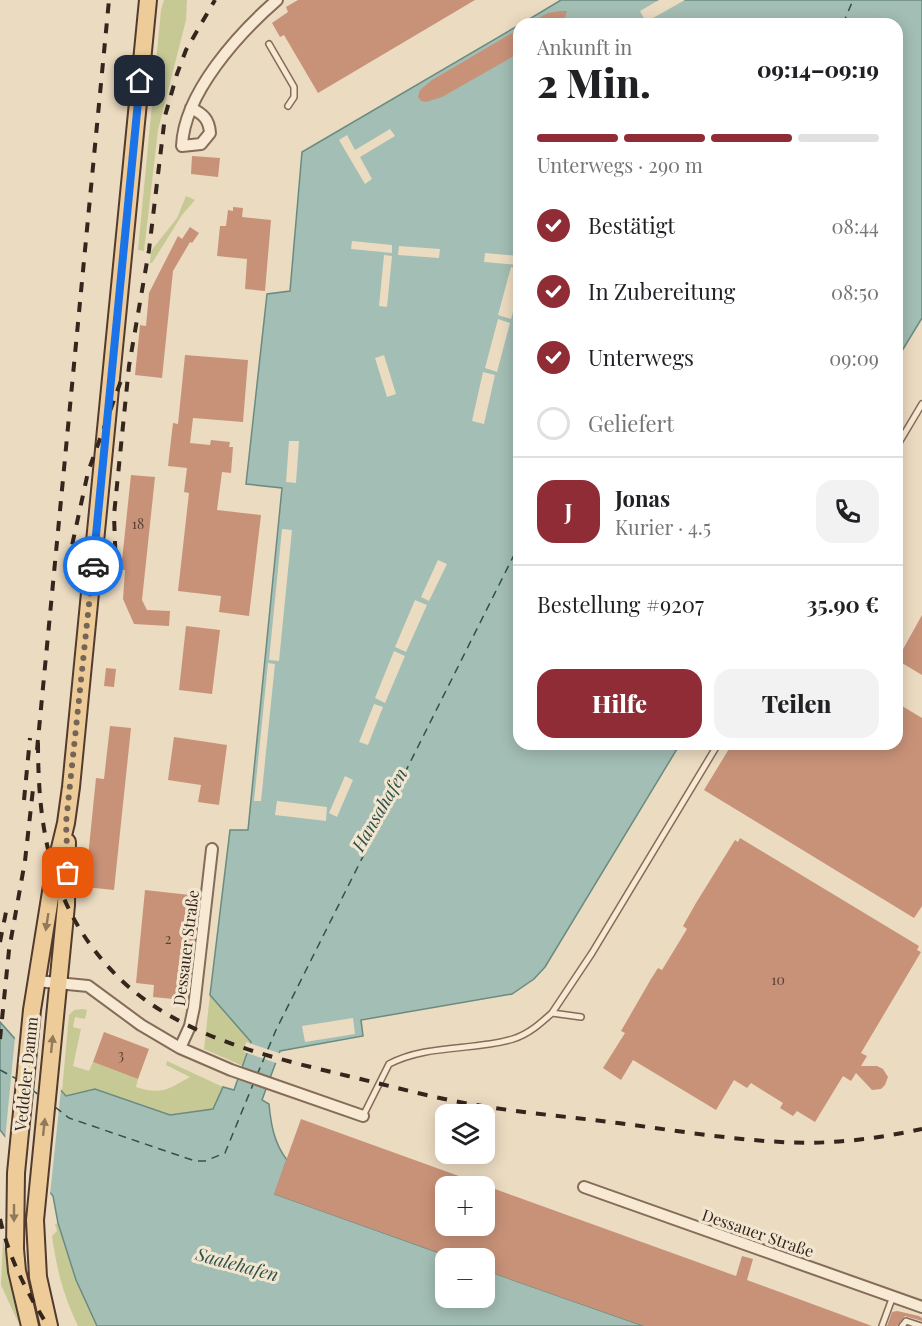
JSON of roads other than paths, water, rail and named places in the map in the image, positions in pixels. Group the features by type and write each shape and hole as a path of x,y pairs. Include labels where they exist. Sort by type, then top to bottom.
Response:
{"main road":[{"name":"Veddeler Damm","path":"30,1326 17,1270 14,1200 18,1155 37,981 54,873 66,823 148,0"},
{"name":"Veddeler Damm","path":"49,1326 38,1277 35,1246 38,1180 68,873 66,823"}],"street":[{"path":"191,108 219,62 255,19 277,0"},
{"name":"Dessauer Straße","path":"180,1048 190,1026 194,1007 212,849"},
{"path":"37,981 88,986 141,1025 180,1048 231,1070 363,1116"},
{"name":"Dessauer Straße","path":"584,1187 922,1306"}],"lane":[{"path":"269,44 296,92 288,106"},
{"path":"903,436 922,404"},
{"path":"363,1116 383,1073 390,1064 413,1054 514,1038 534,1029 552,1013 598,943 714,750"},
{"path":"552,1013 580,1017"},
{"path":"882,1326 893,1296"},
{"path":"902,1326 906,1322 921,1326"}],"water":[{"path":"561,0 922,0 922,318 903,349 903,18 531,18"},
{"path":"513,29 513,750 676,750 545,967 534,979 512,994 361,1020 363,1036 280,1051 262,1100 269,1104 274,1134 287,1160 275,1194 435,1251 435,1308 495,1308 495,1274 644,1326 97,1326 76,1280 58,1223 53,1196 0,1130 0,1022 66,1096 95,1089 170,1115 213,1109 223,1087 234,1090 251,1042 210,995 230,830 248,830 282,488 246,484 267,294 290,291 302,152"}],"railway":[{"path":"37,750 109,0"},
{"path":"116,571 114,515 129,366 149,250 165,116 186,50 215,0"},
{"path":"68,564 88,472 123,375"},
{"path":"24,800 30,738"},
{"path":"38,743 41,808 46,840 53,870 78,926 96,953 119,978 169,1016 197,1030 287,1061 444,1099 511,1110 719,1137 781,1142 816,1143 852,1140 922,1129"},
{"path":"0,1039 9,950 25,861 33,789"},
{"path":"0,942 7,907"},
{"path":"0,1219 8,1248 20,1275 48,1326"}],"water label":[{"name":"Hansahafen","path":"380,810"},
{"name":"Saalehafen","path":"237,1265"}]}
